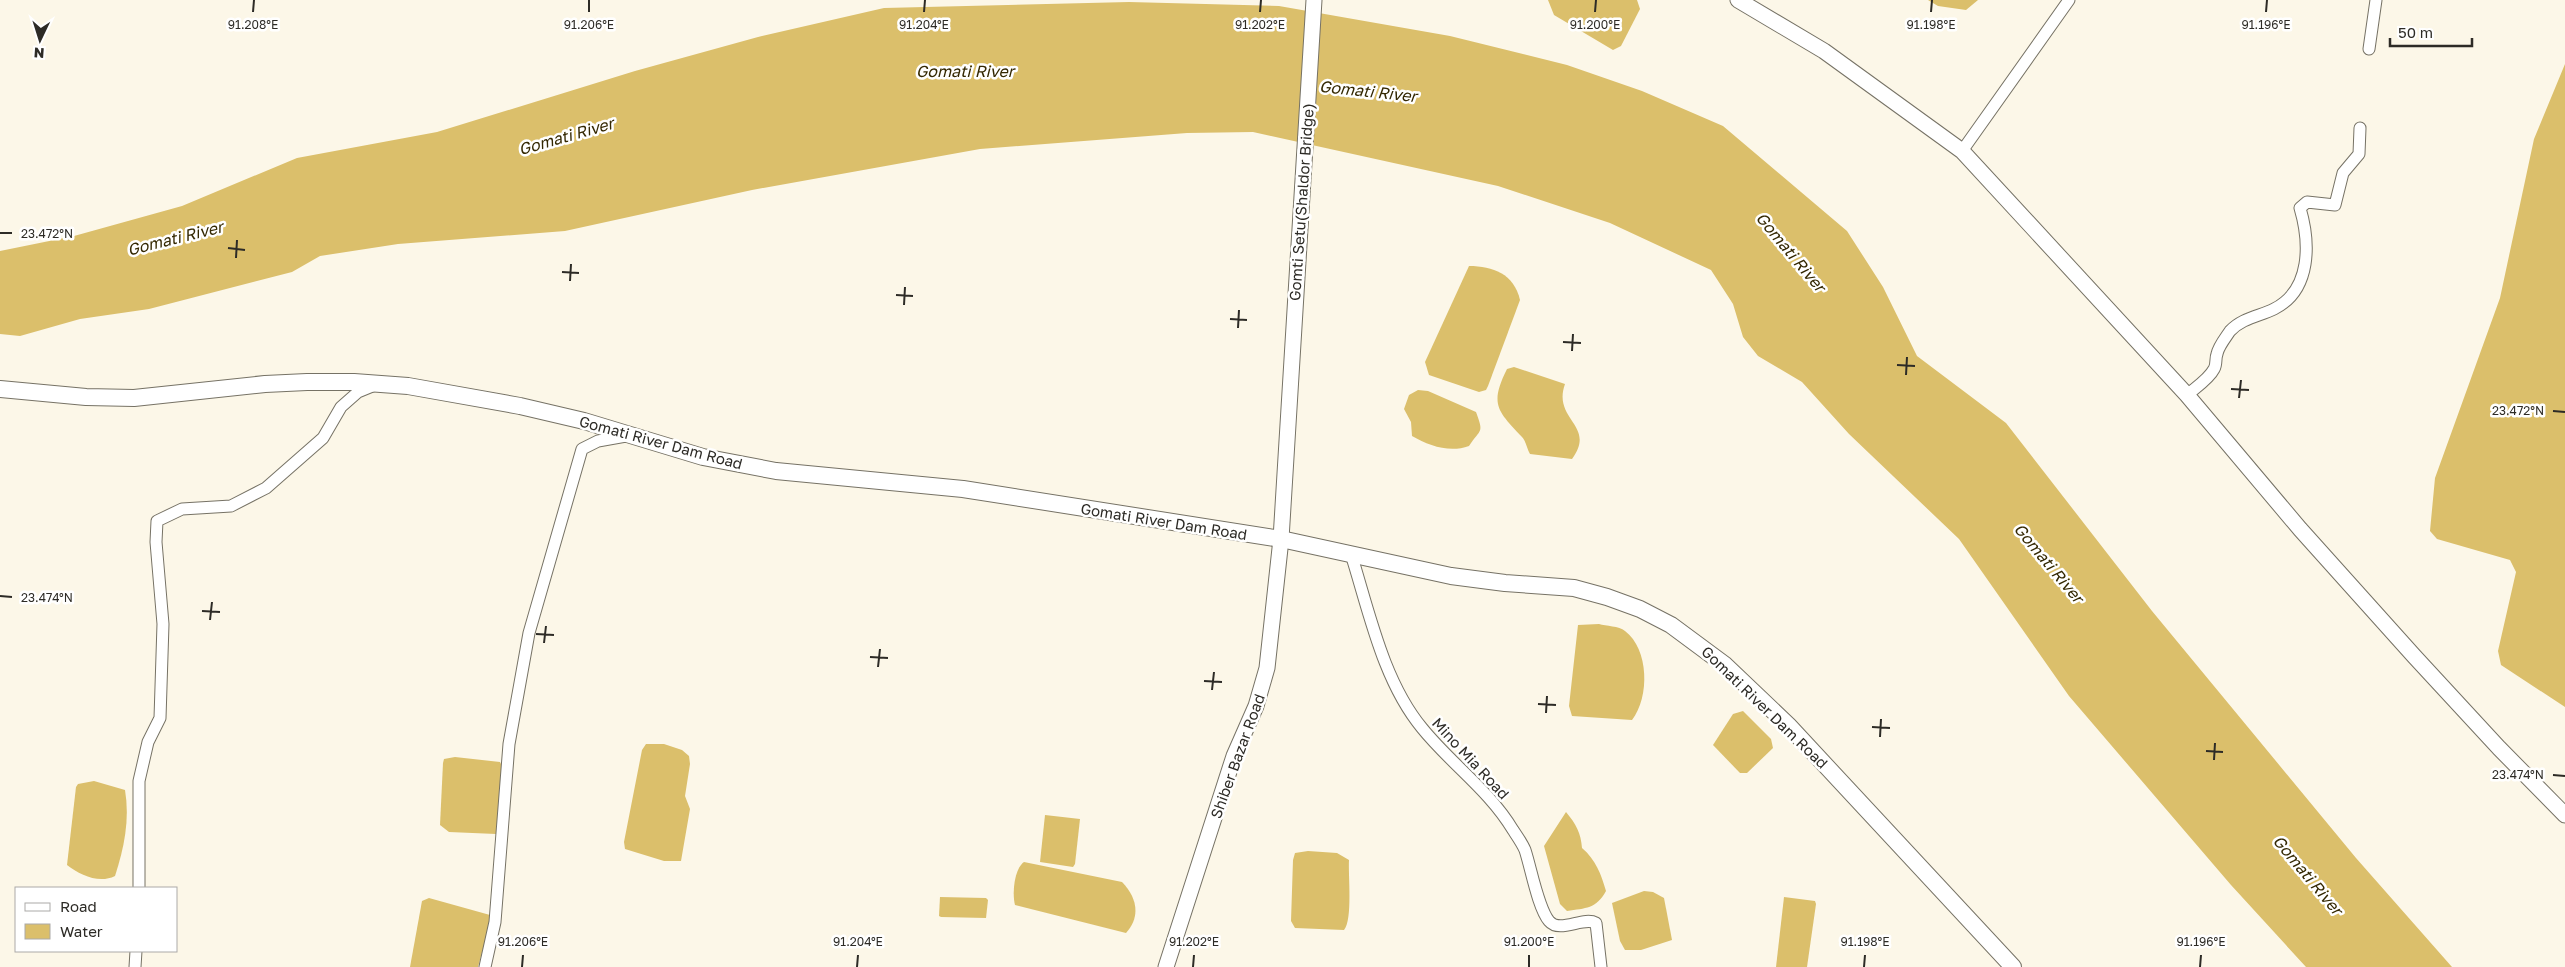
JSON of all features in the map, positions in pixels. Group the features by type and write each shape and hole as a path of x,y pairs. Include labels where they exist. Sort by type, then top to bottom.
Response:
{"main road":[{"name":"Gomati River Dam Road","path":"0,389 86,397 134,398 264,384 307,382 379,383 408,386 520,406 632,435 703,456 776,471 963,489 1281,539 1451,576 1505,583 1574,588 1640,609 1670,625 1725,665 1788,725 2014,967"}],"street":[{"name":"Gomti Setu(Shaldor Bridge)","path":"1281,539 1314,0"},
{"path":"1738,0 1824,51 1962,151 2187,396 2300,529 2499,748 2565,815"},
{"path":"1962,151 2069,0"},
{"path":"2369,49 2376,0"},
{"path":"2187,396 2214,370 2217,353 2231,330 2247,320 2275,308 2294,294 2300,282 2308,250 2306,227 2300,208 2306,202 2335,204 2343,173 2359,154 2360,128"},
{"path":"139,887 139,781 148,742 160,718 163,624 156,542 157,521 182,509 230,506 266,488 322,438 341,407 358,392 379,383"},
{"path":"485,967 495,922 509,744 529,633 582,449 598,441 632,435"},
{"name":"Shiber Bazar Road","path":"1166,967 1234,756 1263,686 1270,648 1281,539"},
{"name":"Mino Mia Road","path":"1351,554 1375,634 1402,696 1422,728 1485,792 1508,821 1524,848 1544,911 1550,922 1556,926 1588,921 1596,923 1601,967"},
{"path":"135,967 136,952"}],"water":[{"path":"1548,0 1637,0 1640,9 1621,46 1613,50 1554,15"},
{"path":"1928,0 1978,0 1966,10 1938,6"},
{"name":"Gomati River","path":"1129,2 1279,6 1450,36 1567,65 1642,91 1723,126 1847,231 1883,287 1917,356 2006,423 2152,611 2356,858 2452,967 2306,967 2231,885 2069,696 1959,539 1849,434 1802,382 1758,356 1743,337 1733,304 1711,270 1610,223 1498,186 1253,132 1187,133 980,149 752,190 565,231 398,244 320,256 292,272 149,309 80,319 20,336 0,334 0,251 74,236 182,206 297,158 437,132 635,71 758,37 884,8"},
{"path":"2565,64 2565,707 2501,665 2498,651 2516,572 2510,560 2437,539 2430,531 2435,478 2500,298 2534,139"},
{"path":"1469,266 1478,266 1501,273 1513,284 1520,300 1488,386 1486,390 1479,392 1429,375 1425,362"},
{"path":"1514,367 1565,384 1564,406 1580,438 1572,459 1530,454 1523,439 1502,414 1499,407 1498,391 1507,369"},
{"path":"1418,390 1428,391 1476,412 1480,430 1469,446 1447,449 1425,443 1412,436 1411,422 1404,409 1409,395"},
{"path":"1599,624 1622,629 1633,639 1639,649 1643,661 1644,686 1642,699 1632,720 1572,716 1569,706 1578,625"},
{"path":"1743,711 1771,739 1773,748 1747,773 1740,773 1713,745 1733,714"},
{"path":"646,744 664,744 682,750 689,756 690,764 685,796 690,809 681,861 664,861 625,849 624,842 642,750"},
{"path":"455,757 500,762 502,766 496,834 449,832 440,825 443,763 444,759"},
{"path":"94,781 125,790 127,812 125,834 118,865 115,876 103,879 84,875 67,865 76,787 78,784"},
{"path":"1566,812 1577,829 1582,848 1591,857 1597,868 1606,891 1590,907 1567,911 1560,904 1544,846"},
{"path":"1045,815 1080,819 1075,864 1073,867 1040,862"},
{"path":"1308,851 1337,853 1349,860 1349,907 1347,925 1344,930 1295,928 1291,921 1293,860 1295,853"},
{"path":"1024,862 1122,882 1134,901 1135,914 1131,927 1126,933 1015,905 1016,876"},
{"path":"1644,891 1653,892 1664,898 1672,940 1641,950 1625,950 1620,941 1612,903"},
{"path":"940,897 986,898 988,900 986,918 941,917 939,916"},
{"path":"1784,897 1815,901 1816,904 1807,967 1776,967"},
{"path":"429,898 490,915 490,923 478,967 410,967 422,901"}]}
